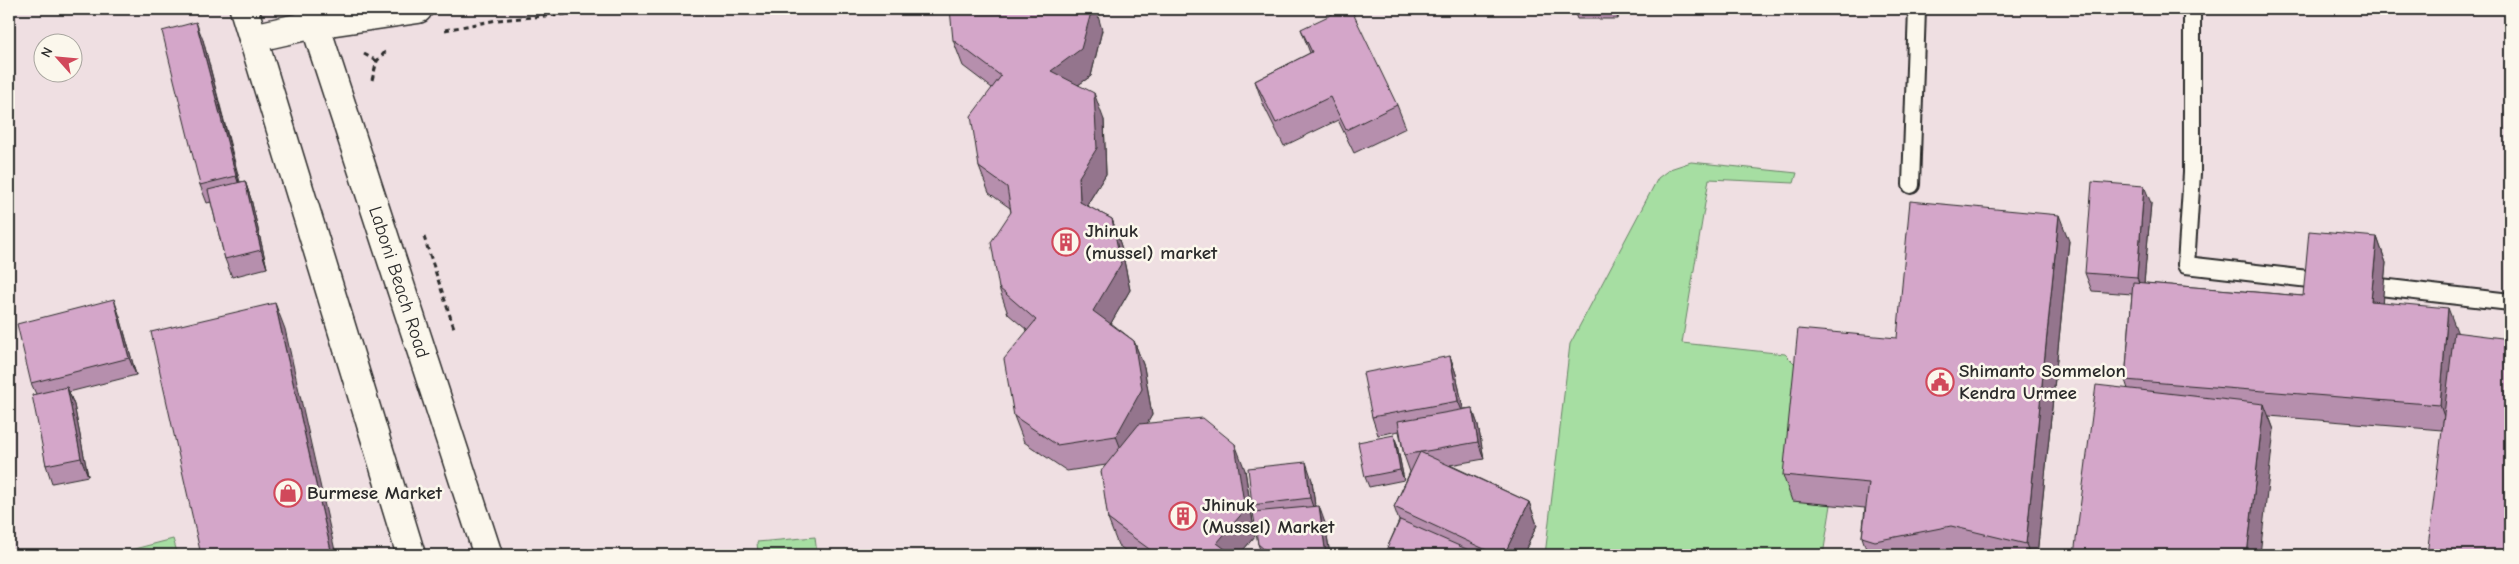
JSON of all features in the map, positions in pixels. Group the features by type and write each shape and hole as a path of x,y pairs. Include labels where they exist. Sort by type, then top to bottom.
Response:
{"street":[{"path":"244,9 411,555"},
{"path":"253,38 312,16 418,9"},
{"name":"Laboni Beach Road","path":"312,16 488,555"}],"lane":[{"path":"1911,185 1917,9"},
{"path":"2192,9 2192,173 2186,265 2510,302"}],"path":[{"path":"439,32 497,20 630,9"},
{"path":"372,88 372,72 377,61 390,48"},
{"path":"423,233 456,334"}],"green space":[{"path":"1691,162 1797,173 1794,183 1709,179 1682,343 1785,354 1795,364 1792,500 1831,505 1823,555 1545,555 1570,344 1658,178 1670,169"},
{"path":"815,537 817,555 758,555 757,542"},
{"path":"173,539 178,555 111,555"}],"building":[{"name":"Jhinuk (mussel) market","path":"950,9 1092,9 1081,49 1051,71 1094,93 1097,148 1079,177 1080,202 1112,219 1121,264 1093,311 1134,341 1142,389 1116,436 1057,445 1014,416 1004,359 1036,320 999,288 991,242 1011,212 1007,187 979,167 971,116 1001,76 953,40"},
{"path":"1343,9 1351,9 1397,105 1346,130 1330,97 1276,123 1255,81 1312,52 1301,29"},
{"path":"196,22 236,176 200,185 162,31"},
{"path":"245,181 261,250 225,259 208,190"},
{"path":"2092,182 2144,186 2137,277 2085,273"},
{"name":"Shimanto Sommelon Kendra Urmee","path":"1910,201 2059,215 2026,544 1951,526 1875,541 1862,537 1869,483 1783,475 1798,329 1897,338"},
{"path":"2309,231 2377,237 2371,301 2448,308 2440,405 2125,380 2133,282 2303,296"},
{"path":"114,299 129,358 31,383 17,324"},
{"path":"275,303 332,555 201,555 151,332"},
{"path":"2454,332 2510,339 2510,555 2427,555"},
{"path":"1450,356 1458,401 1372,417 1363,373"},
{"path":"2096,385 2264,404 2247,555 2074,555"},
{"path":"67,387 81,458 46,465 32,395"},
{"path":"1472,408 1478,442 1404,455 1398,421"},
{"name":"Jhinuk (Mussel) Market","path":"1203,418 1235,444 1245,510 1217,543 1233,555 1155,555 1108,519 1101,471 1139,424"},
{"path":"1394,435 1400,470 1365,477 1358,442"},
{"path":"1420,452 1529,502 1504,555 1497,555 1394,507"},
{"path":"1306,462 1310,498 1252,505 1248,468"},
{"path":"1319,506 1326,555 1271,555 1258,544 1253,512"},
{"path":"1400,520 1480,555 1384,555"},
{"path":"1576,550 1635,555 1575,555"}],"place":[{"name":"Jhinuk (mussel) market","path":"1066,242"},
{"name":"Shimanto Sommelon Kendra Urmee","path":"1940,382"},
{"name":"Burmese Market","path":"288,493"},
{"name":"Jhinuk (Mussel) Market","path":"1183,516"}]}
